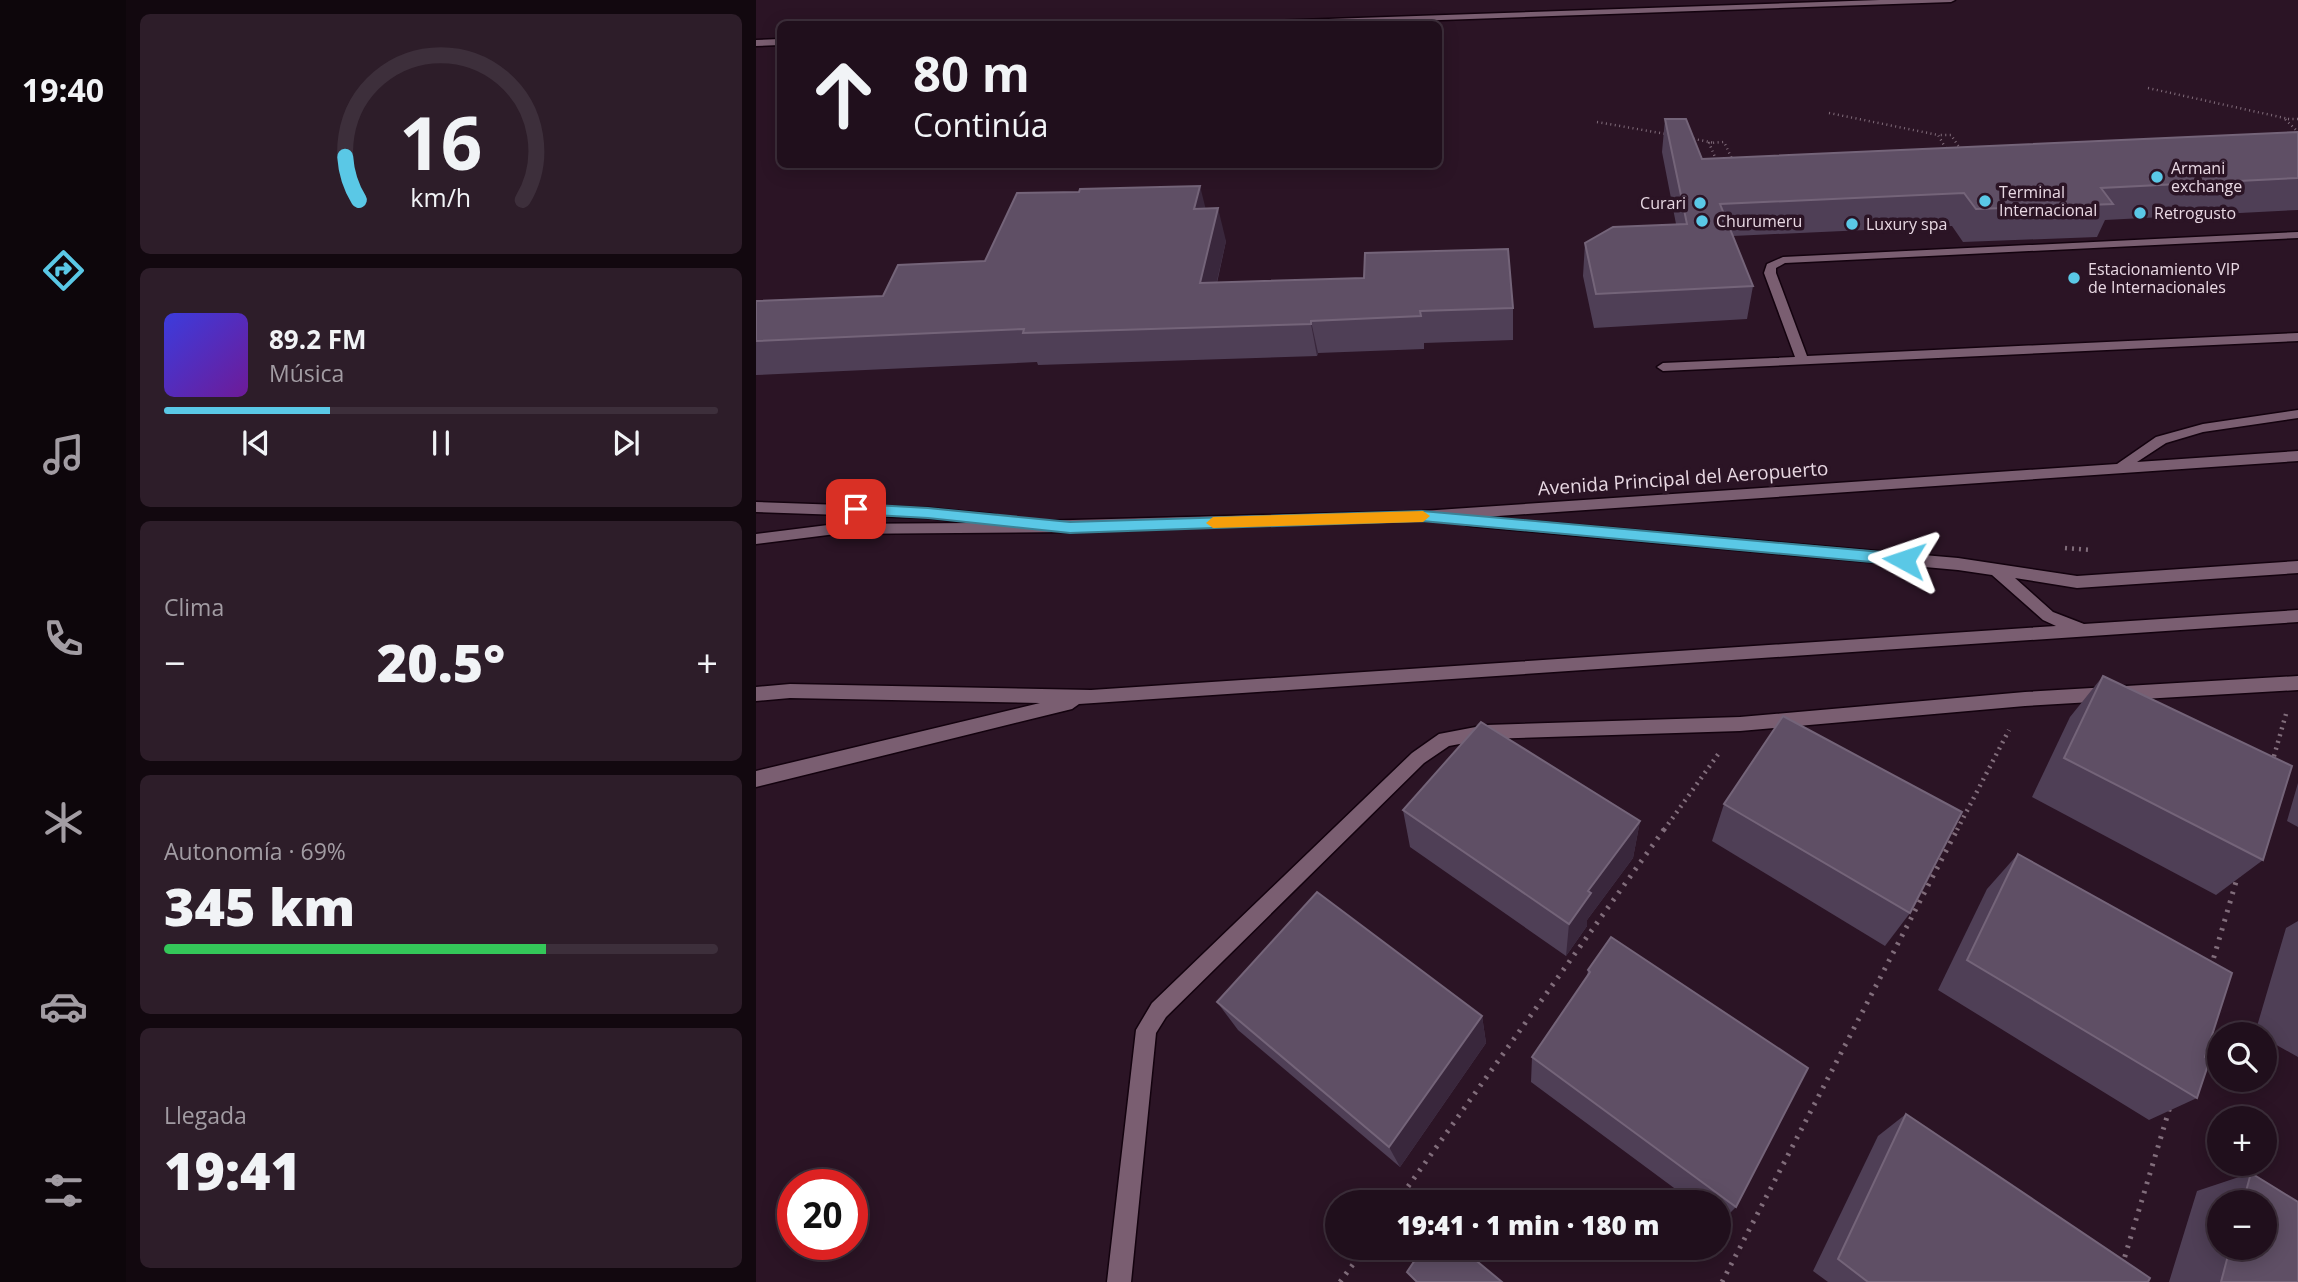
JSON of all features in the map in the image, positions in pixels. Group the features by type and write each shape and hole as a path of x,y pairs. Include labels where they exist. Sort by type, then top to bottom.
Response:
{"lane":[{"path":"1354,21 1951,0"},
{"path":"756,43 777,42"},
{"path":"1802,359 1770,273 1772,266 1783,260 2298,235"},
{"path":"1662,367 2298,337"},
{"path":"2121,466 2161,440 2203,428 2298,414"},
{"name":"Avenida Principal del Aeropuerto","path":"756,539 836,528 1070,527 1422,516 2121,466 2298,456"},
{"name":"Avenida Principal del Aeropuerto","path":"756,507 928,513 1070,527"},
{"path":"1422,516 1995,570 2077,582 2298,568"},
{"path":"1995,570 2048,617 2085,631"},
{"path":"756,694 790,691 1091,697 2298,616"},
{"path":"1119,1282 1146,1030 1159,1010 1418,758 1445,739 1486,732 1740,724 2025,699 2297,683"},
{"path":"756,779 954,733 1091,697"}],"path":[{"path":"2148,88 2298,119"},
{"path":"1829,113 1938,135 1951,135 1965,157"},
{"path":"2289,119 2285,119 2298,132"},
{"path":"1597,121 1676,136"},
{"path":"1938,135 1952,157"},
{"path":"1689,138 1715,143"},
{"path":"1719,167 1709,143 1724,142 1735,166"},
{"path":"2054,548 2096,550"},
{"path":"2268,776 2297,683"},
{"path":"1722,1282 2025,699"},
{"path":"1406,1190 1740,724"},
{"path":"2208,976 2240,869"},
{"path":"2122,1269 2173,1096"},
{"path":"1340,1282 1356,1260"}],"building":[{"path":"1665,119 1686,119 1702,159 2298,132 2298,178 2101,188 2113,204 1976,209 1964,193 1720,204 1753,286 1596,294 1585,243 1613,227 1687,224"},
{"path":"1200,186 1194,209 1218,208 1200,283 1364,278 1365,253 1508,249 1513,308 1420,311 1421,316 1311,321 1311,324 1023,333 1024,329 756,341 756,301 883,296 898,265 985,261 1017,193"},
{"path":"2103,676 2292,766 2263,860 2064,758"},
{"path":"1783,716 1962,812 1910,913 1724,804"},
{"path":"1481,722 1640,821 1588,891 1591,893 1569,924 1403,810"},
{"path":"2018,854 2232,973 2216,1022 2207,1022 2207,1068 2197,1098 1967,960"},
{"path":"1317,892 1482,1016 1389,1147 1217,1002"},
{"path":"1611,937 1808,1068 1736,1207 1731,1203 1731,1190 1713,1190 1532,1057 1590,972 1588,970"},
{"path":"1906,1114 2150,1278 2148,1282 1868,1282 1838,1259"},
{"path":"2250,1176 2256,1176 2298,1202 2298,1282 2221,1282 2227,1260 2277,1260 2277,1190 2246,1190"},
{"path":"1415,1260 1475,1260 1502,1282 1417,1282 1407,1272"}],"slow traffic":[{"path":"1213,523 1423,516"}],"place":[{"name":"Armani exchange","path":"2157,177"},
{"name":"Terminal Internacional","path":"1985,201"},
{"name":"Curari","path":"1700,203"},
{"name":"Retrogusto","path":"2140,213"},
{"name":"Churumeru","path":"1702,221"},
{"name":"Luxury spa","path":"1852,224"},
{"name":"Estacionamiento VIP de Internacionales","path":"2074,278"}],"route":[{"path":"856,509 1070,527 1422,516 1904,560"}]}
